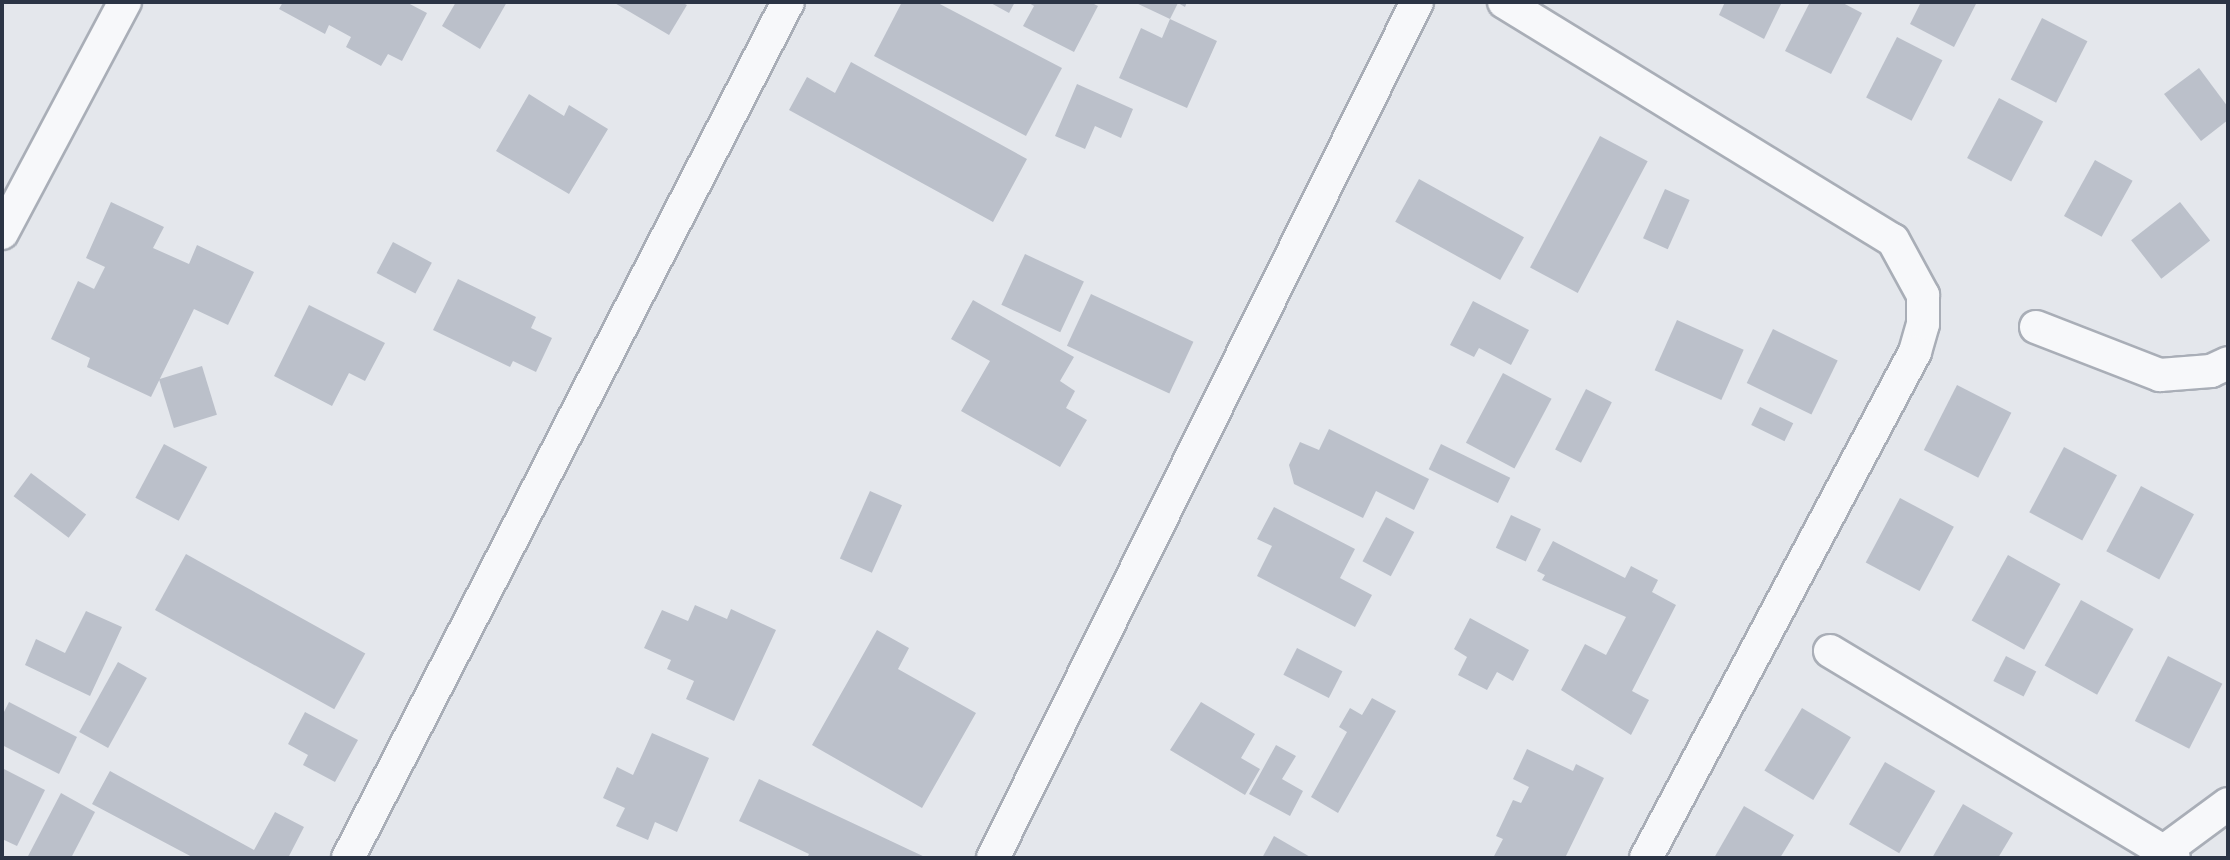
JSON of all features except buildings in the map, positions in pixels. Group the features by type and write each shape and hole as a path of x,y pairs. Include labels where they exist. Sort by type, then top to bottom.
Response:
{"street":[{"path":"2,233 125,2"},
{"path":"348,858 788,2"},
{"path":"993,858 1417,2"},
{"path":"1509,3 1893,240 1923,295 1923,324 1915,352 1646,858"},
{"path":"2036,327 2160,375 2211,371 2228,363"},
{"path":"1830,651 2170,854 2228,804"}]}
